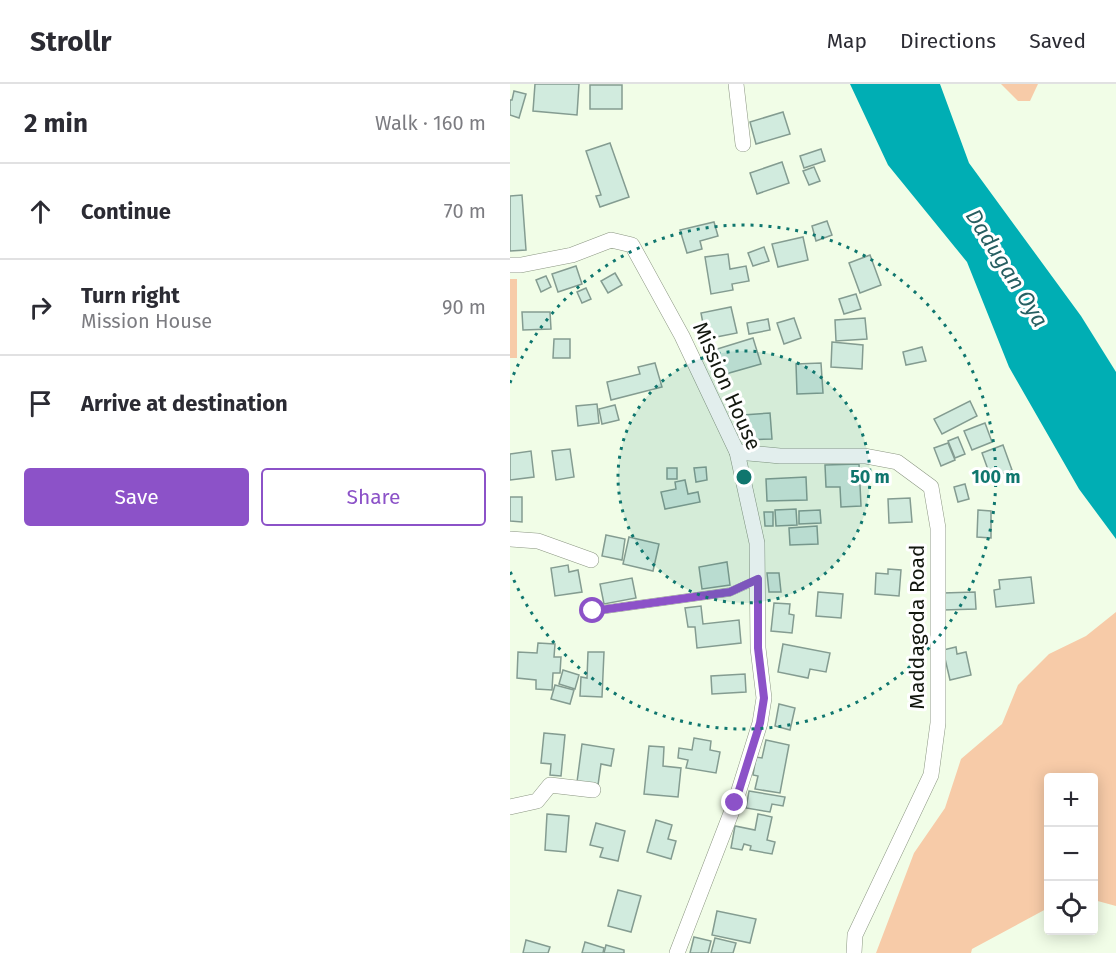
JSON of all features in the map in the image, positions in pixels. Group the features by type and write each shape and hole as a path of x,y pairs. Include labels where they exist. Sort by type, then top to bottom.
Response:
{"street":[{"path":"736,84 744,144"},
{"name":"Mission House","path":"510,265 572,255 611,240 632,245 682,336 737,452 757,543 758,648 764,698 760,723 735,803 677,953"},
{"name":"Maddagoda Road","path":"737,452 780,456 865,456 897,462 931,487 938,528 938,723 931,775 855,936 854,953"},
{"path":"510,539 538,541 591,560"},
{"path":"510,807 537,801 550,785 593,790"}],"lane":[{"path":"593,611 730,592 758,579"}],"shaded area":[{"path":"1001,84 1038,84 1030,101 1018,101"},
{"path":"510,279 517,279 517,358 510,358"},
{"path":"1116,612 1116,906 1098,901 1098,773 1044,773 1044,910 972,949 971,953 876,953 914,853 945,808 961,759 1002,724 1018,685 1049,654 1086,636"}],"water":[{"name":"Dadugan Oya","path":"850,84 940,84 969,163 1081,316 1116,372 1116,539 1079,489 1009,367 967,262 888,165"}],"building":[{"path":"535,84 579,84 577,115 533,111"},
{"path":"590,85 622,85 622,109 590,109"},
{"path":"514,91 526,94 519,118 510,115 510,100 512,100"},
{"path":"783,112 790,134 756,144 750,122"},
{"path":"610,143 629,197 600,207 596,196 601,195 586,151"},
{"path":"821,149 825,161 804,168 800,156"},
{"path":"782,162 789,183 757,194 750,173"},
{"path":"814,167 820,181 809,185 803,171"},
{"path":"522,195 526,250 510,251 510,196"},
{"path":"827,221 832,235 816,241 812,226"},
{"path":"714,222 718,236 700,241 702,249 687,253 680,230"},
{"path":"803,237 808,260 778,267 772,244"},
{"path":"764,247 769,261 753,266 748,253"},
{"path":"728,254 730,269 746,266 749,281 732,284 733,290 711,294 705,257"},
{"path":"870,255 881,285 860,293 849,263"},
{"path":"576,266 582,284 558,292 552,274"},
{"path":"615,273 622,285 608,293 601,281"},
{"path":"546,276 551,287 541,292 536,280"},
{"path":"586,288 591,299 582,303 577,292"},
{"path":"856,294 861,309 844,314 839,299"},
{"path":"731,307 737,333 706,339 701,313"},
{"path":"522,312 550,312 551,329 523,330"},
{"path":"794,318 801,338 784,344 777,323"},
{"path":"865,318 867,339 836,341 835,320"},
{"path":"768,319 770,330 749,334 747,323"},
{"path":"753,338 761,364 722,375 714,350"},
{"path":"554,339 570,339 570,358 553,358"},
{"path":"832,342 863,345 862,369 831,367"},
{"path":"922,347 926,361 906,365 903,352"},
{"path":"655,363 662,387 611,400 607,382 640,374 638,367"},
{"path":"821,363 823,393 797,394 796,364"},
{"path":"970,401 977,416 942,434 934,419"},
{"path":"597,404 599,423 578,426 576,406"},
{"path":"615,405 619,420 602,424 599,409"},
{"path":"770,413 772,439 744,440 743,415"},
{"path":"985,423 992,442 972,450 964,431"},
{"path":"958,437 965,454 955,458 948,441"},
{"path":"948,443 955,460 941,466 934,448"},
{"path":"1003,445 1012,470 991,478 982,453"},
{"path":"570,449 574,477 556,480 552,451"},
{"path":"531,451 534,477 510,480 510,454"},
{"path":"859,464 861,506 841,507 840,487 826,487 825,465"},
{"path":"706,467 707,480 696,482 694,468"},
{"path":"667,468 677,468 677,479 667,479"},
{"path":"806,477 807,500 767,501 766,479"},
{"path":"685,480 688,494 698,492 700,502 665,509 661,492 676,489 675,482"},
{"path":"965,484 969,499 958,502 954,487"},
{"path":"510,497 522,497 522,522 510,521"},
{"path":"910,498 912,522 889,523 888,499"},
{"path":"796,509 797,525 776,526 775,510"},
{"path":"820,510 821,523 799,524 799,511"},
{"path":"978,510 991,511 991,538 977,537"},
{"path":"764,512 773,512 773,526 765,526"},
{"path":"817,526 818,544 790,545 789,528"},
{"path":"606,535 625,539 622,560 602,556"},
{"path":"629,537 659,544 653,571 623,564"},
{"path":"727,562 730,585 702,589 699,567"},
{"path":"568,565 569,572 578,570 582,592 555,596 551,568"},
{"path":"888,569 901,570 899,596 875,594 876,573 888,574"},
{"path":"767,573 779,573 781,592 769,592"},
{"path":"1031,577 1034,603 996,607 994,590 1000,589 999,580"},
{"path":"632,578 636,598 604,604 600,584"},
{"path":"818,592 843,594 841,618 816,616"},
{"path":"975,592 976,609 943,610 943,593"},
{"path":"774,603 790,604 789,614 794,615 792,633 771,631"},
{"path":"701,606 703,624 739,620 741,643 697,648 695,627 688,627 685,608"},
{"path":"538,643 555,644 554,657 561,657 560,673 553,673 552,690 536,689 536,680 517,678 518,652 537,653"},
{"path":"783,644 830,653 826,672 810,669 808,678 778,672"},
{"path":"956,647 957,654 966,652 971,675 950,680 943,650"},
{"path":"588,652 604,652 602,697 580,696 581,677 587,678"},
{"path":"563,670 579,675 575,689 559,684"},
{"path":"745,674 746,692 712,694 711,676"},
{"path":"555,685 574,690 570,704 551,699"},
{"path":"779,704 795,708 790,730 775,726"},
{"path":"544,733 565,735 561,776 550,775 551,764 541,763"},
{"path":"694,738 711,741 710,750 720,752 716,773 686,768 688,760 678,758 679,748 692,750"},
{"path":"766,740 789,745 780,793 755,789 758,776 753,775 756,757 762,758"},
{"path":"582,744 614,749 611,766 601,764 598,785 577,782"},
{"path":"649,746 664,747 663,766 681,768 678,797 644,794"},
{"path":"749,791 785,797 783,806 772,804 770,812 746,808"},
{"path":"547,814 569,816 566,852 545,850"},
{"path":"758,814 772,817 767,840 775,842 772,854 750,850 751,846 744,844 742,850 731,848 735,826 755,830"},
{"path":"656,820 672,825 668,839 676,841 671,859 647,852"},
{"path":"596,823 625,831 618,861 600,857 603,848 590,845"},
{"path":"618,890 641,896 631,932 608,926"},
{"path":"717,911 756,919 750,943 712,935"},
{"path":"694,937 711,941 708,953 690,953"},
{"path":"715,938 736,943 733,953 711,953"},
{"path":"526,940 550,947 548,953 523,953"},
{"path":"585,942 604,948 603,953 582,953"},
{"path":"606,945 624,950 624,953 604,953"}],"route":[{"path":"593,611 730,592 758,579 758,648 764,698 760,723 735,803"}]}
